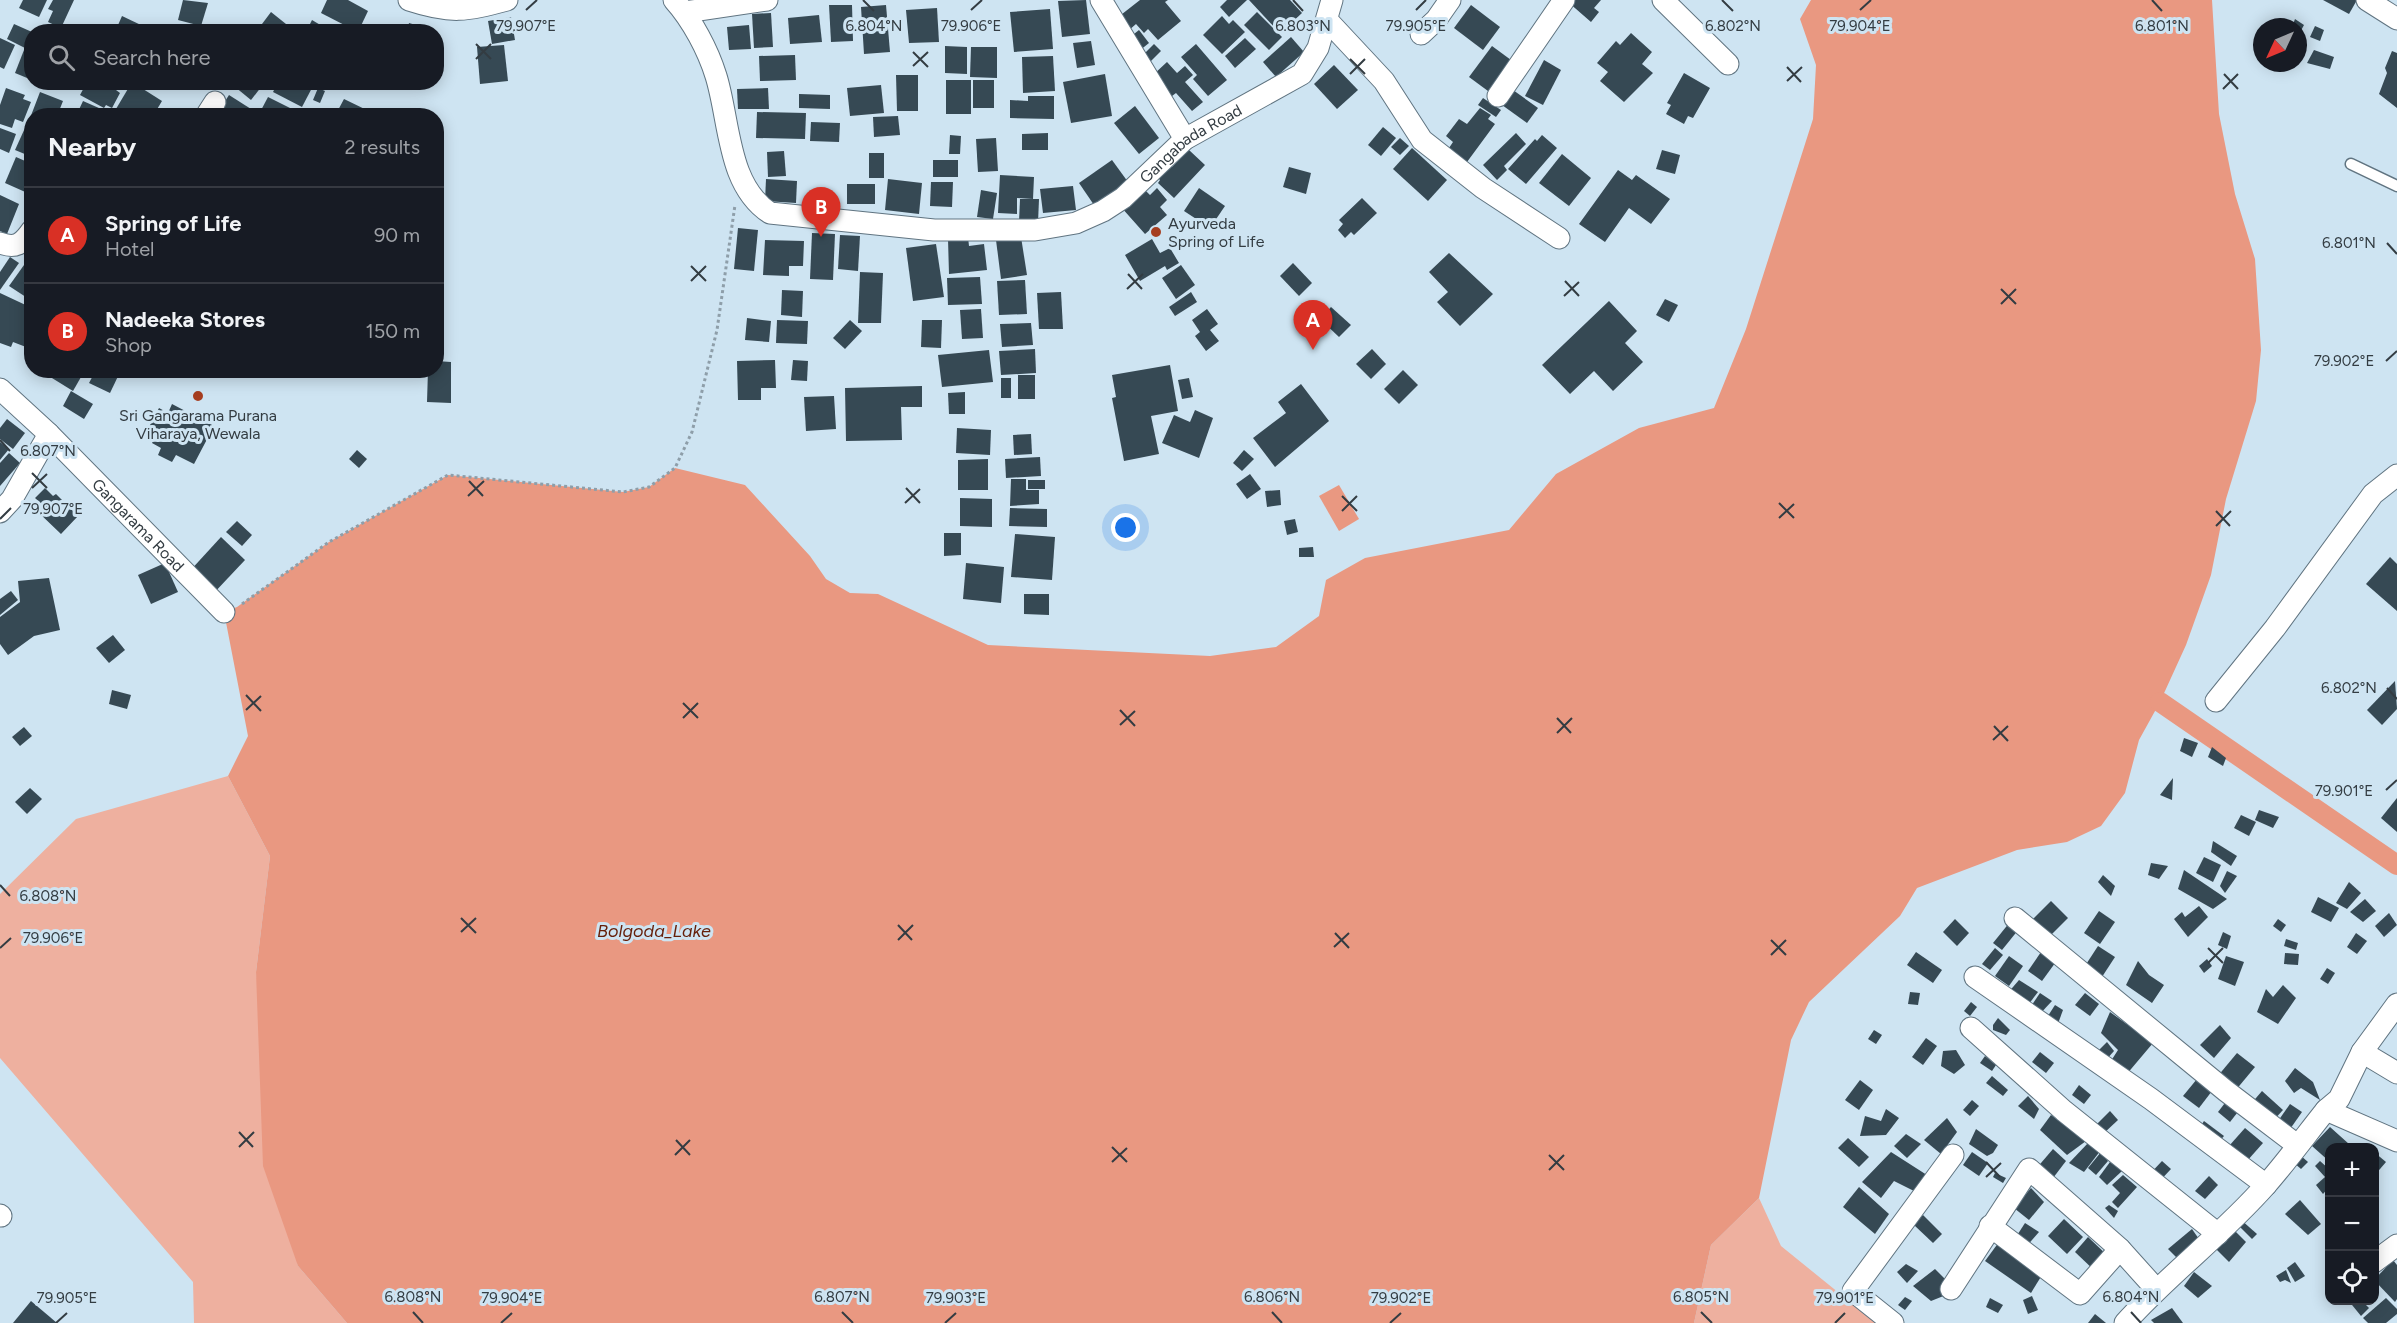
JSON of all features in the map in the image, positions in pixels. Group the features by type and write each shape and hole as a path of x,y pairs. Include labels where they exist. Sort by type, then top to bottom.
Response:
{"street":[{"path":"409,0 432,8 466,11 507,0"},
{"path":"742,183 716,74 680,6 767,0"},
{"path":"1101,0 1185,139"},
{"name":"Gangabada Road","path":"742,183 756,204 770,213 934,230 1035,230 1076,223 1103,211 1123,198 1185,139 1302,74 1318,48 1328,21 1332,0"},
{"path":"1421,34 1436,20 1450,0"},
{"path":"1498,96 1564,0"},
{"path":"1663,0 1728,64"},
{"path":"2367,0 2397,19"},
{"path":"1328,21 1384,81 1422,141 1483,188 1559,238"},
{"path":"0,243 11,247 21,244 24,240"},
{"name":"Gangarama Road","path":"0,389 49,434 224,612"},
{"path":"0,512 12,499 49,434"},
{"path":"2216,701 2275,628 2373,494 2397,475"},
{"path":"2015,918 2226,1091 2297,1145"},
{"path":"1975,977 2151,1098 2266,1185"},
{"path":"2125,1323 2156,1289 2218,1234 2266,1185 2326,1110 2339,1099 2362,1052 2397,1004"},
{"path":"1971,1028 2064,1111 2218,1234"},
{"path":"2362,1052 2397,1074"},
{"path":"2326,1110 2397,1141"},
{"path":"1893,1323 1852,1291 1953,1155"},
{"path":"1951,1289 2029,1169 2120,1249 2156,1289"},
{"path":"1990,1226 2080,1294 2120,1249"},
{"path":"2379,1258 2397,1245"}],"lane":[{"path":"2351,164 2397,186"}],"path":[{"path":"224,612 237,607 329,542 448,475 623,492 650,487 675,468 692,432 717,330 734,207 742,183"}],"shaded area":[{"path":"228,776 270,856 256,972 298,1266 347,1323 194,1323 193,1282 0,1058 0,894 76,819"},
{"path":"1759,1198 1781,1246 1876,1323 1694,1323 1711,1245"}],"water":[{"name":"Bolgoda_Lake","path":"1811,0 2212,0 2219,114 2235,194 2255,259 2261,350 2256,401 2226,499 2211,575 2186,645 2160,702 2139,740 2125,793 2101,826 2067,842 2017,850 1917,888 1900,916 1809,1002 1791,1040 1759,1198 1711,1245 1694,1323 347,1323 298,1266 263,1166 256,972 270,856 228,776 248,736 224,612 237,607 329,542 448,475 623,492 649,487 675,468 745,485 810,556 826,579 850,593 878,594 988,645 1210,656 1276,647 1319,616 1326,580 1365,558 1509,530 1556,474 1639,428 1714,408 1746,329 1813,119 1816,65 1800,19"},
{"path":"1339,485 1359,519 1339,531 1319,496"}],"building":[{"path":"23,0 47,0 39,17 19,8"},
{"path":"53,0 74,0 63,24 48,22 53,11 48,9"},
{"path":"183,0 208,3 202,24 178,20"},
{"path":"327,0 348,0 368,11 362,24 342,24 321,13"},
{"path":"1086,0 1090,34 1062,37 1058,1"},
{"path":"1140,0 1168,0 1165,2 1181,21 1158,40 1148,29 1144,33 1136,24 1128,31 1117,18"},
{"path":"1227,0 1247,0 1229,17 1220,7"},
{"path":"1249,0 1290,0 1302,13 1287,27 1283,23 1276,29"},
{"path":"1570,0 1601,0 1594,8 1599,12 1591,22 1568,2"},
{"path":"2323,0 2357,0 2349,14"},
{"path":"829,5 852,5 853,41 831,42"},
{"path":"886,5 890,52 864,54 861,7"},
{"path":"1471,5 1500,27 1483,50 1454,28"},
{"path":"937,8 939,42 909,43 906,10"},
{"path":"1050,9 1053,49 1014,52 1010,12"},
{"path":"271,12 286,24 262,24"},
{"path":"1257,12 1282,37 1269,50 1244,25"},
{"path":"771,13 773,47 754,48 752,14"},
{"path":"819,15 822,42 790,44 788,18"},
{"path":"122,16 139,24 118,24"},
{"path":"1222,16 1229,24 1233,20 1245,32 1222,54 1203,35"},
{"path":"511,17 515,40 492,44 488,21"},
{"path":"14,24 24,28 24,48 7,39"},
{"path":"749,25 751,49 729,50 727,27"},
{"path":"2315,26 2324,30 2320,41 2310,37"},
{"path":"1139,30 1149,43 1139,51 1129,38"},
{"path":"1631,33 1652,52 1642,64 1653,73 1624,102 1600,81 1608,72 1597,63 1616,41 1620,45"},
{"path":"1291,37 1304,52 1276,77 1263,62"},
{"path":"0,38 15,45 4,69 0,67"},
{"path":"1245,38 1256,49 1235,68 1225,56"},
{"path":"1091,41 1095,65 1077,68 1073,43"},
{"path":"1154,44 1161,51 1150,62 1143,55"},
{"path":"1196,44 1227,80 1208,96 1193,79 1197,75 1181,57"},
{"path":"504,45 508,81 480,84 477,47"},
{"path":"945,46 967,47 967,74 945,73"},
{"path":"1492,46 1511,60 1488,91 1469,77"},
{"path":"971,47 997,47 997,78 970,77"},
{"path":"24,50 24,77 15,73"},
{"path":"2314,50 2334,57 2330,69 2307,63"},
{"path":"2392,51 2397,53 2397,108 2379,94"},
{"path":"795,55 796,80 760,81 759,56"},
{"path":"1053,56 1055,91 1023,93 1022,57"},
{"path":"1544,60 1561,70 1543,105 1525,96"},
{"path":"1167,62 1177,73 1185,66 1193,75 1185,82 1203,102 1192,111 1176,93 1172,96 1153,75"},
{"path":"1334,65 1358,90 1337,109 1314,84"},
{"path":"1684,73 1710,88 1693,118 1688,116 1684,124 1666,114 1671,105 1667,103"},
{"path":"1105,74 1112,116 1071,123 1063,82"},
{"path":"896,75 918,75 918,111 897,111"},
{"path":"946,80 971,80 971,114 946,114"},
{"path":"973,80 994,80 994,108 973,108"},
{"path":"881,85 884,113 850,116 847,88"},
{"path":"6,88 25,95 23,99 31,102 29,108 24,108 23,122 15,119 12,128 0,124 0,105"},
{"path":"768,88 769,109 738,109 737,89"},
{"path":"83,90 116,90 120,93 112,108 106,105 104,108 80,95"},
{"path":"127,90 145,90 162,101 158,108 117,108"},
{"path":"239,90 259,90 251,100"},
{"path":"274,90 311,90 302,107 273,92"},
{"path":"317,90 325,91 320,103 313,100"},
{"path":"1513,90 1538,108 1527,123 1502,105"},
{"path":"40,92 63,101 60,108 34,108"},
{"path":"799,94 830,95 830,109 799,108"},
{"path":"229,95 249,108 225,108 222,106"},
{"path":"1028,96 1054,96 1054,119 1010,118 1010,100 1028,101"},
{"path":"268,97 290,108 262,108"},
{"path":"1483,98 1501,110 1496,117 1478,105"},
{"path":"344,99 363,108 339,108"},
{"path":"83,101 99,108 80,108"},
{"path":"1135,106 1159,138 1139,154 1114,123"},
{"path":"1480,108 1491,115 1488,119 1495,124 1467,162 1449,148 1453,142 1446,136 1459,119 1467,124"},
{"path":"757,112 806,113 805,139 756,138"},
{"path":"898,116 900,135 874,137 873,117"},
{"path":"811,122 840,123 839,142 810,141"},
{"path":"1383,127 1396,138 1381,156 1368,145"},
{"path":"0,128 16,134 9,153 0,149"},
{"path":"24,130 24,154 15,150"},
{"path":"1048,133 1048,150 1022,150 1022,134"},
{"path":"1516,133 1526,144 1504,166 1507,170 1497,180 1483,165"},
{"path":"950,135 961,136 960,154 949,154"},
{"path":"1542,135 1557,148 1526,184 1508,169 1535,139 1537,141"},
{"path":"996,138 998,171 978,172 976,139"},
{"path":"1400,138 1409,146 1400,155 1391,147"},
{"path":"1412,148 1447,180 1428,201 1393,169"},
{"path":"1189,150 1205,165 1174,198 1158,183 1160,180 1155,175 1167,162 1172,167"},
{"path":"1662,150 1680,155 1675,174 1656,169"},
{"path":"784,151 786,176 768,177 767,152"},
{"path":"869,153 884,153 884,178 869,178"},
{"path":"1562,154 1591,178 1569,206 1539,183"},
{"path":"16,157 24,160 24,191 5,183"},
{"path":"933,160 958,160 958,177 933,177"},
{"path":"1112,160 1128,182 1094,205 1079,183"},
{"path":"1289,167 1311,173 1306,194 1283,187"},
{"path":"1618,170 1632,180 1636,175 1670,199 1651,224 1629,208 1605,242 1579,224"},
{"path":"1000,175 1034,177 1033,199 1017,198 1017,214 998,213"},
{"path":"766,179 797,181 796,203 765,201"},
{"path":"888,179 922,183 919,214 885,210"},
{"path":"931,182 953,182 952,207 930,206"},
{"path":"847,184 875,184 875,204 847,204"},
{"path":"1073,186 1076,210 1043,213 1040,189"},
{"path":"1143,188 1150,195 1157,188 1167,200 1160,207 1167,215 1145,234 1121,207"},
{"path":"1199,188 1225,206 1210,228 1184,211"},
{"path":"981,190 997,193 993,219 977,217"},
{"path":"0,195 19,204 7,234 0,231"},
{"path":"1362,198 1377,213 1354,235 1351,232 1345,238 1338,230 1343,224 1339,220"},
{"path":"1020,199 1039,199 1038,223 1019,222"},
{"path":"738,228 758,230 754,271 734,269"},
{"path":"812,233 835,234 833,280 810,279"},
{"path":"840,235 860,236 858,271 838,269"},
{"path":"968,237 969,246 984,244 987,270 949,274 948,239"},
{"path":"1021,237 1027,275 1001,279 996,240"},
{"path":"1152,239 1160,253 1170,248 1179,263 1167,270 1165,266 1140,281 1125,255"},
{"path":"765,240 804,241 803,266 789,266 789,276 763,275"},
{"path":"936,244 944,297 913,301 906,248"},
{"path":"1449,253 1493,294 1460,326 1437,302 1448,292 1429,272"},
{"path":"10,257 19,263 0,290 0,272"},
{"path":"1293,263 1312,283 1299,296 1280,276"},
{"path":"24,265 24,296 9,286"},
{"path":"1181,265 1195,285 1176,299 1162,278"},
{"path":"860,272 883,273 881,323 858,323"},
{"path":"980,277 982,304 948,305 947,278"},
{"path":"1025,280 1027,314 999,315 997,281"},
{"path":"782,290 803,291 802,317 781,315"},
{"path":"1061,292 1063,329 1039,329 1037,293"},
{"path":"1191,292 1197,302 1175,316 1169,307"},
{"path":"0,293 24,304 24,346 13,342 11,347 0,343"},
{"path":"1665,299 1678,305 1669,322 1656,315"},
{"path":"1609,301 1637,331 1625,343 1643,362 1613,391 1594,371 1570,394 1542,365"},
{"path":"1331,307 1351,325 1339,337 1320,319"},
{"path":"981,309 983,338 962,339 960,310"},
{"path":"1207,309 1218,324 1210,330 1219,341 1206,351 1195,336 1200,332 1192,320"},
{"path":"747,318 771,321 769,342 745,340"},
{"path":"777,320 808,321 807,344 776,343"},
{"path":"850,320 862,331 845,349 833,338"},
{"path":"922,320 942,320 941,348 921,347"},
{"path":"1031,323 1033,345 1002,347 1000,324"},
{"path":"1035,349 1036,373 1001,375 999,351"},
{"path":"1372,349 1386,364 1371,379 1356,364"},
{"path":"989,350 993,382 942,387 938,355"},
{"path":"775,360 776,388 761,388 761,400 738,400 737,361"},
{"path":"793,360 808,361 807,381 791,380"},
{"path":"444,362 451,362 451,403 427,402 428,378 444,378"},
{"path":"1170,365 1178,411 1151,416 1159,454 1124,461 1112,398 1116,397 1112,375"},
{"path":"1403,370 1418,385 1399,404 1384,389"},
{"path":"1018,375 1035,375 1035,399 1018,399"},
{"path":"52,378 80,378 73,391"},
{"path":"92,378 117,378 110,393 89,383"},
{"path":"1001,378 1011,378 1011,398 1001,398"},
{"path":"1189,378 1193,397 1182,399 1178,380"},
{"path":"1301,384 1329,421 1275,467 1253,438 1286,413 1278,402"},
{"path":"922,386 922,407 901,407 902,440 846,441 845,388"},
{"path":"71,391 93,404 84,419 63,406"},
{"path":"965,392 965,414 949,414 948,393"},
{"path":"834,396 836,429 806,431 804,397"},
{"path":"172,404 214,426 194,464 176,455 172,462 158,455 161,448 152,443 158,432 149,427 159,408 168,413"},
{"path":"1195,410 1213,418 1199,458 1162,443 1174,415 1190,422"},
{"path":"7,419 25,433 13,449 0,439 0,428"},
{"path":"957,428 991,430 990,455 956,453"},
{"path":"1031,434 1032,454 1014,455 1013,435"},
{"path":"0,442 9,449 0,460"},
{"path":"357,450 367,459 359,468 349,459"},
{"path":"1244,450 1254,459 1242,471 1233,463"},
{"path":"9,453 20,463 0,486 0,463"},
{"path":"1040,457 1041,476 1006,478 1005,459"},
{"path":"988,459 988,490 958,490 958,460"},
{"path":"1250,474 1261,489 1247,499 1236,484"},
{"path":"1011,479 1026,479 1026,490 1039,490 1039,504 1010,506"},
{"path":"1028,480 1045,480 1045,489 1028,489"},
{"path":"45,488 53,496 56,494 78,516 61,534 38,512 44,506 35,498"},
{"path":"1280,490 1281,505 1267,507 1265,491"},
{"path":"960,498 992,499 992,527 960,526"},
{"path":"1010,508 1047,509 1047,527 1009,526"},
{"path":"1295,519 1298,532 1287,535 1284,521"},
{"path":"237,521 252,535 242,546 226,532"},
{"path":"944,533 961,533 961,555 944,556"},
{"path":"1015,534 1055,537 1052,580 1011,577"},
{"path":"221,537 245,560 212,595 188,573"},
{"path":"1313,547 1314,557 1299,557 1299,548"},
{"path":"2390,557 2397,564 2397,611 2366,584"},
{"path":"165,563 178,592 151,604 138,575"},
{"path":"966,563 1004,567 1001,603 963,599"},
{"path":"49,578 60,630 34,636 8,655 0,644 0,617 20,602 18,581"},
{"path":"11,591 18,600 0,615 0,599"},
{"path":"1024,594 1049,594 1049,615 1024,614"},
{"path":"113,635 125,650 109,663 96,648"},
{"path":"2395,681 2397,709 2382,725 2367,710"},
{"path":"112,690 131,695 127,709 109,704"},
{"path":"24,727 32,736 20,746 12,737"},
{"path":"2184,738 2198,743 2192,757 2180,751"},
{"path":"2212,747 2226,758 2223,766 2208,757"},
{"path":"2173,778 2172,800 2160,795"},
{"path":"30,788 42,799 27,814 15,802"},
{"path":"2397,798 2397,832 2381,818"},
{"path":"2259,810 2279,817 2273,828 2255,820"},
{"path":"2241,815 2256,822 2249,836 2234,828"},
{"path":"2213,841 2237,856 2231,866 2211,852"},
{"path":"2204,857 2221,865 2213,882 2196,873"},
{"path":"2151,863 2168,866 2159,879 2148,875"},
{"path":"2184,870 2227,899 2213,909 2178,889"},
{"path":"2227,871 2237,876 2225,893 2220,886"},
{"path":"2103,875 2115,886 2111,896 2098,882"},
{"path":"2349,882 2361,893 2347,909 2336,903"},
{"path":"2318,897 2339,908 2331,922 2311,912"},
{"path":"2365,899 2376,911 2363,922 2350,912"},
{"path":"2051,901 2068,918 2048,938 2031,921"},
{"path":"2199,906 2208,917 2188,937 2174,919 2182,912 2185,917"},
{"path":"2099,911 2115,922 2100,944 2084,933"},
{"path":"2389,913 2397,925 2384,937 2375,926"},
{"path":"1955,919 1969,933 1957,946 1943,932"},
{"path":"2278,919 2286,925 2281,932 2273,926"},
{"path":"2010,922 2019,929 2002,950 1993,943"},
{"path":"2223,932 2231,936 2227,949 2218,945"},
{"path":"2356,933 2367,941 2357,954 2347,947"},
{"path":"2286,939 2298,943 2296,950 2284,946"},
{"path":"2098,946 2115,957 2100,980 2083,969"},
{"path":"1995,948 2003,955 1990,970 1982,964"},
{"path":"2043,949 2058,959 2042,981 2028,971"},
{"path":"1916,952 1942,970 1933,983 1907,965"},
{"path":"2285,953 2299,954 2298,965 2284,964"},
{"path":"2009,956 2023,966 2009,986 1995,976"},
{"path":"2226,956 2244,962 2235,986 2218,979"},
{"path":"2207,959 2212,966 2204,973 2199,966"},
{"path":"2138,961 2149,975 2164,985 2152,1003 2126,985"},
{"path":"2327,968 2335,973 2328,984 2320,979"},
{"path":"2019,980 2038,992 2025,1009 2007,994"},
{"path":"2283,985 2296,998 2278,1024 2257,1012 2266,989 2273,997"},
{"path":"1910,992 1920,993 1918,1005 1908,1004"},
{"path":"2040,993 2052,1001 2038,1016 2029,1009"},
{"path":"2085,993 2099,1004 2090,1016 2075,1005"},
{"path":"1971,1002 1977,1007 1970,1016 1964,1011"},
{"path":"2055,1005 2063,1010 2056,1029 2046,1019"},
{"path":"2110,1012 2153,1043 2126,1075 2109,1064 2118,1050 2101,1033"},
{"path":"1998,1018 2010,1030 2006,1035 1993,1030 1993,1025"},
{"path":"2220,1025 2231,1038 2214,1058 2200,1045"},
{"path":"1874,1030 1882,1035 1876,1044 1868,1039"},
{"path":"1926,1038 1937,1046 1923,1065 1912,1057"},
{"path":"2107,1042 2114,1051 2106,1060 2097,1052"},
{"path":"1956,1050 1965,1065 1954,1074 1941,1066 1943,1051"},
{"path":"2040,1052 2054,1063 2046,1073 2032,1062"},
{"path":"2237,1053 2255,1067 2235,1091 2217,1077"},
{"path":"1985,1056 1996,1065 1992,1071 1980,1063"},
{"path":"2295,1068 2313,1082 2320,1100 2301,1088 2294,1093 2285,1081"},
{"path":"1992,1076 2008,1090 2003,1096 1986,1083"},
{"path":"2197,1079 2212,1091 2199,1108 2183,1096"},
{"path":"1860,1080 1873,1090 1859,1110 1845,1100"},
{"path":"2079,1085 2091,1095 2084,1104 2072,1095"},
{"path":"2262,1091 2283,1110 2271,1123 2250,1105"},
{"path":"2028,1096 2039,1109 2034,1119 2018,1106"},
{"path":"2228,1099 2241,1108 2230,1122 2218,1112"},
{"path":"1972,1100 1979,1106 1970,1116 1963,1110"},
{"path":"2290,1104 2302,1112 2288,1132 2276,1124"},
{"path":"1886,1109 1899,1118 1886,1135 1860,1136 1865,1116 1881,1121"},
{"path":"2110,1111 2118,1120 2103,1134 2095,1126"},
{"path":"2051,1115 2086,1141 2067,1155 2040,1130"},
{"path":"1947,1118 1957,1132 1941,1154 1924,1140"},
{"path":"2204,1121 2224,1136 2217,1144 2198,1130"},
{"path":"2330,1127 2348,1143 2325,1143 2325,1158 2312,1146"},
{"path":"2245,1128 2263,1143 2247,1161 2229,1146"},
{"path":"1976,1129 1998,1145 1993,1153 1987,1156 1969,1144"},
{"path":"1906,1134 1921,1144 1907,1158 1894,1146"},
{"path":"1848,1138 1869,1157 1859,1167 1838,1148"},
{"path":"2089,1142 2101,1150 2084,1172 2069,1163"},
{"path":"2053,1149 2066,1161 2050,1182 2035,1170"},
{"path":"1891,1152 1930,1177 1918,1193 1894,1181 1881,1198 1862,1182"},
{"path":"1972,1152 1988,1163 1979,1176 1963,1165"},
{"path":"2101,1152 2108,1161 2096,1175 2088,1168"},
{"path":"2300,1155 2308,1162 2301,1169 2293,1162"},
{"path":"2379,1156 2386,1162 2379,1170"},
{"path":"2162,1161 2171,1169 2156,1185 2147,1177"},
{"path":"2320,1161 2325,1166 2325,1177 2315,1166"},
{"path":"2110,1162 2122,1171 2107,1185 2099,1177"},
{"path":"1995,1173 2006,1178 2003,1183 1993,1177"},
{"path":"2123,1175 2137,1187 2118,1208 2112,1202 2120,1193 2112,1185"},
{"path":"2209,1176 2218,1185 2205,1199 2195,1191"},
{"path":"2325,1177 2323,1194 2316,1185"},
{"path":"1859,1187 1889,1214 1875,1234 1843,1207"},
{"path":"2031,1188 2044,1202 2029,1220 2014,1208"},
{"path":"2300,1200 2321,1224 2308,1235 2285,1214"},
{"path":"2109,1205 2118,1211 2114,1218 2105,1208"},
{"path":"1923,1215 1942,1234 1933,1243 1914,1225"},
{"path":"2064,1219 2083,1237 2067,1254 2048,1236"},
{"path":"2240,1219 2257,1234 2252,1239 2236,1223"},
{"path":"2025,1223 2039,1232 2025,1248 2014,1240"},
{"path":"2192,1229 2201,1242 2180,1261 2168,1249"},
{"path":"2234,1230 2246,1242 2229,1262 2215,1248"},
{"path":"2088,1237 2109,1257 2096,1272 2075,1252"},
{"path":"1999,1242 2042,1275 2031,1293 1985,1261"},
{"path":"2393,1260 2397,1265 2397,1299 2395,1302 2379,1285 2379,1275"},
{"path":"2295,1262 2305,1276 2295,1282 2287,1268"},
{"path":"1906,1264 1918,1271 1907,1283 1897,1272"},
{"path":"1935,1269 1948,1282 1946,1295 1931,1301 1913,1286"},
{"path":"2286,1270 2291,1283 2285,1280 2280,1282 2276,1276"},
{"path":"2194,1272 2212,1286 2198,1298 2184,1286"},
{"path":"2032,1296 2038,1310 2028,1314 2023,1300"},
{"path":"1905,1297 1912,1301 1905,1310 1898,1305"},
{"path":"1990,1298 2003,1305 1998,1313 1986,1307"},
{"path":"2386,1298 2397,1309 2397,1314 2386,1323 2368,1323 2363,1318"},
{"path":"31,1301 57,1323 13,1323"},
{"path":"2352,1305 2366,1305 2369,1308 2361,1316"},
{"path":"2172,1308 2183,1323 2154,1323 2151,1320"},
{"path":"2095,1314 2106,1323 2088,1323"}],"waterway":[{"path":"2160,702 2397,865"}],"place":[{"name":"Ayurveda Spring of Life","path":"1156,232"},
{"name":"Nadeeka Stores","path":"821,237"},
{"name":"Spring of Life","path":"1313,350"},
{"name":"Sri Gangarama Purana Viharaya, Wewala","path":"198,396"}]}
